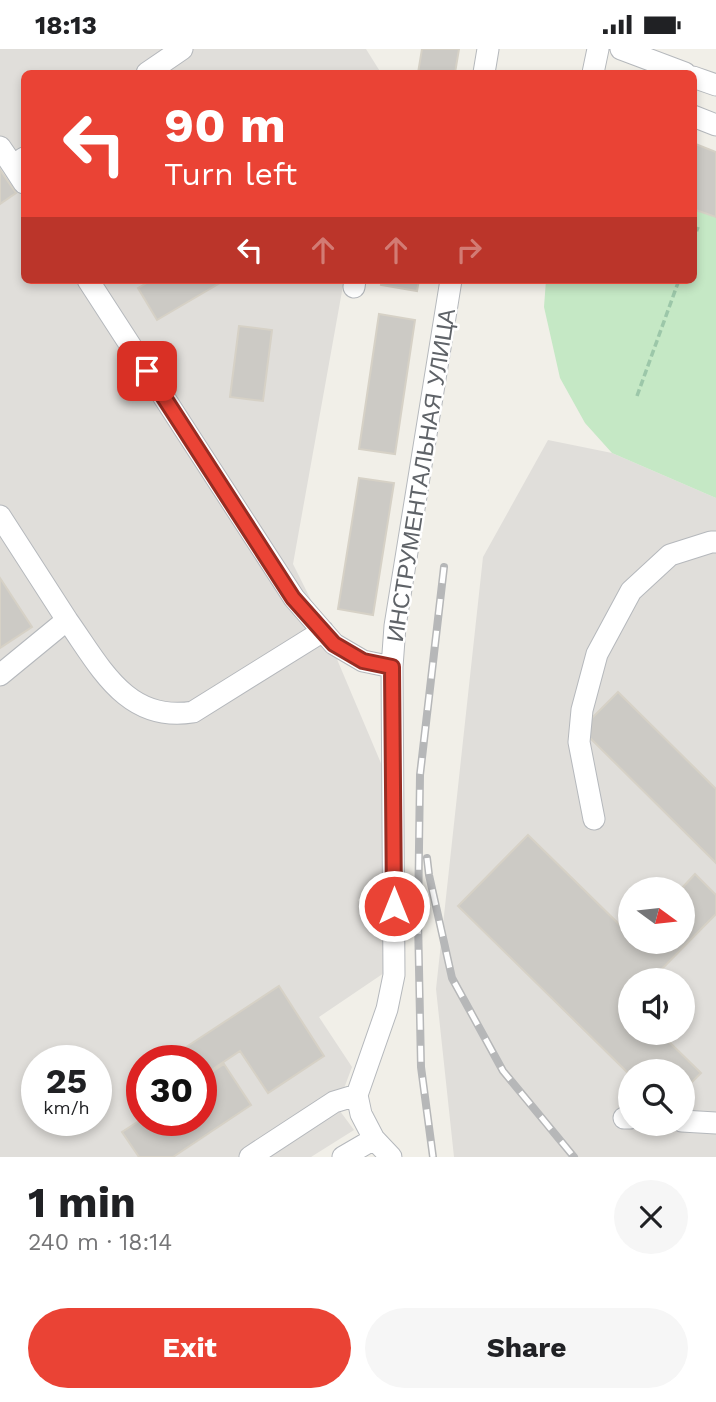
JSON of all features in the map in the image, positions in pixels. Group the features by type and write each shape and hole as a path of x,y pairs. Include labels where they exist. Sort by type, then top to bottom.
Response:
{"street":[{"path":"151,70 182,49"},
{"path":"484,70 488,49"},
{"path":"594,70 598,49"},
{"path":"621,49 677,70"},
{"path":"697,79 716,86"},
{"path":"697,118 716,125"},
{"path":"0,147 21,169"},
{"path":"91,284 293,598 334,644 363,661 392,667"},
{"name":"ИНСТРУМЕНТАЛЬНАЯ УЛИЦА","path":"356,1095 387,1009 394,975 392,667 395,626 450,284"},
{"path":"0,516 115,689 142,706 180,714 193,712 323,631"},
{"path":"594,819 579,742 582,710 597,654 631,591 650,573 670,555 716,542"},
{"path":"0,675 67,620"},
{"path":"250,1157 334,1102 356,1095 361,1114 374,1139 391,1157"},
{"path":"695,1122 716,1123"},
{"path":"343,1157 374,1139"}],"path":[{"path":"637,395 678,284"}],"shaded area":[{"path":"0,49 366,49 379,70 21,70 21,284 343,284 293,564 317,612 386,775 385,882 358,900 388,948 384,973 319,1017 352,1067 337,1107 354,1130 311,1157 0,1157"},
{"path":"548,440 612,453 716,498 716,1157 454,1157 436,989 483,557"}],"green space":[{"path":"697,145 716,152 716,498 612,453 585,423 560,378 544,307 546,284 697,284"}],"building":[{"path":"422,49 459,49 456,70 418,70"},
{"path":"697,145 716,152 716,217 697,210"},
{"path":"0,170 16,193 0,204"},
{"path":"145,284 218,284 157,320 138,288"},
{"path":"381,284 418,284 417,291"},
{"path":"379,314 415,320 395,454 359,449"},
{"path":"239,326 272,330 263,401 230,397"},
{"path":"359,478 394,483 373,615 338,609"},
{"path":"0,578 32,627 0,648"},
{"path":"618,692 716,789 716,863 581,729"},
{"path":"528,835 618,923 618,954 677,954 663,968 618,968 618,1045 672,1045 687,1059 618,1059 618,1063 458,906"},
{"path":"695,874 716,895 716,914 695,935 695,877 692,877"},
{"path":"279,986 324,1056 268,1093 240,1051 217,1066 217,1045 189,1045"},
{"path":"224,1064 251,1105 217,1128 217,1069"},
{"path":"695,1067 701,1073 695,1079"},
{"path":"126,1129 126,1136 204,1136 173,1157 139,1157 122,1132"}],"railway":[{"path":"433,1157 421,1067 418,919 420,775 444,567"},
{"path":"427,858 452,978 503,1071 574,1157"}],"route":[{"path":"147,371 293,598 334,644 363,661 392,667 394,906"}]}
